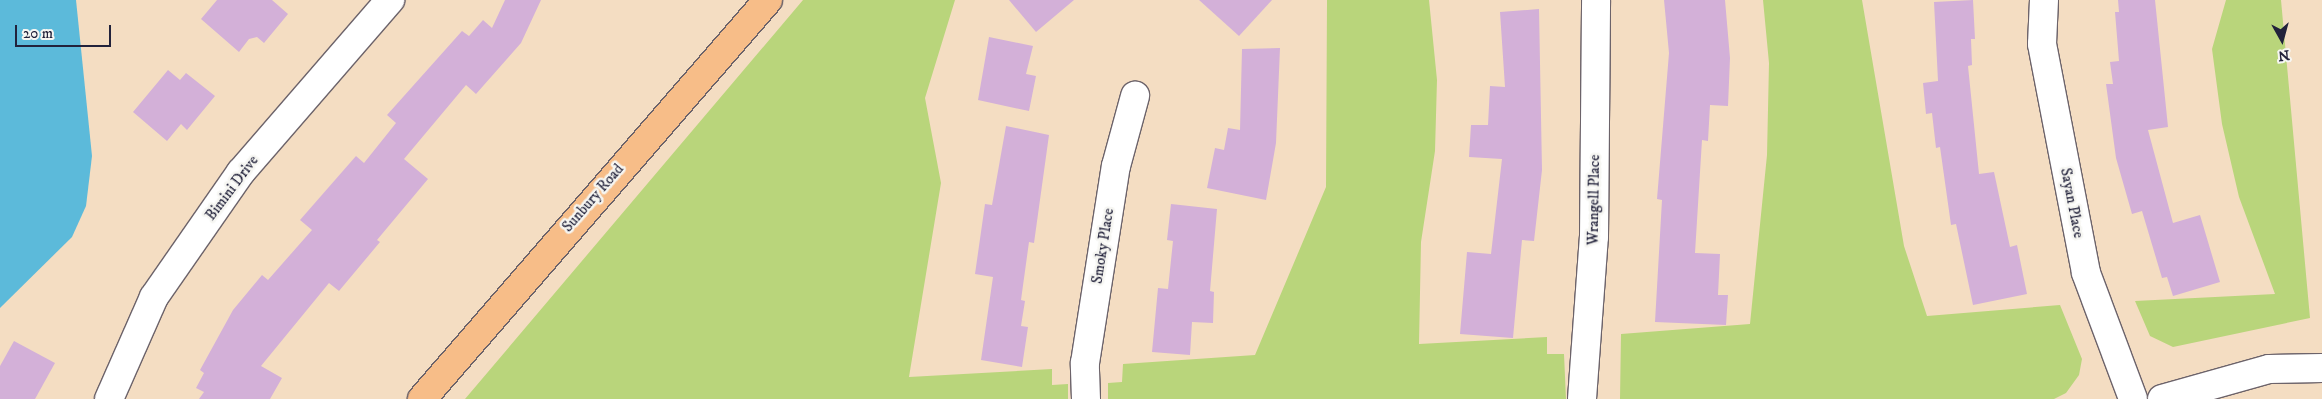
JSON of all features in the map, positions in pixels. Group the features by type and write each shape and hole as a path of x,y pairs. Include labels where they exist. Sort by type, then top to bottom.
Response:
{"main road":[{"name":"Sunbury Road","path":"422,399 768,0"}],"street":[{"name":"Bimini Drive","path":"109,399 165,281 242,172 390,0"},
{"name":"Wrangell Place","path":"1582,399 1594,237 1596,0"},
{"name":"Sayan Place","path":"2044,0 2042,44 2086,272 2133,399"},
{"name":"Smoky Place","path":"1086,399 1085,363 1114,176 1135,96"},
{"path":"2162,399 2269,369 2322,368"}],"green space":[{"path":"803,0 955,0 925,98 941,183 909,377 1052,369 1052,385 1068,384 1068,399 465,399"},
{"path":"1327,0 1429,0 1437,80 1435,151 1421,242 1419,344 1547,337 1547,354 1564,354 1566,399 1108,399 1108,383 1122,382 1123,364 1255,355 1326,187"},
{"path":"1763,0 1862,0 1904,246 1927,316 2060,305 2082,359 2079,375 2066,393 2054,399 1620,399 1621,334 1750,324 1767,155 1769,63"},
{"path":"2226,0 2281,0 2310,318 2173,347 2150,336 2135,301 2275,294 2239,197 2222,124 2212,49"}],"water":[{"path":"0,0 76,0 92,156 86,206 72,237 0,308"}],"building":[{"path":"217,0 272,0 288,14 264,43 257,37 249,39 239,52 201,19"},
{"path":"505,0 541,0 521,43 476,94 466,85 404,159 428,179 377,240 380,242 339,291 329,283 261,366 282,378 270,399 199,399 204,392 196,388 204,373 200,370 233,310 262,275 268,280 312,230 300,220 356,156 364,163 396,123 387,115 462,31 469,36 483,20 492,28"},
{"path":"1009,0 1074,0 1036,32"},
{"path":"1199,0 1272,0 1239,36"},
{"path":"1664,0 1725,0 1730,58 1728,106 1710,105 1708,141 1702,140 1695,253 1720,254 1718,295 1728,295 1726,325 1655,322 1662,200 1657,199 1669,53"},
{"path":"1973,0 1975,39 1971,39 1972,65 1968,66 1979,174 1994,172 2010,247 2017,245 2027,294 1973,305 1956,224 1951,225 1940,147 1936,148 1932,113 1926,114 1923,83 1938,81 1934,2"},
{"path":"2118,0 2155,0 2168,127 2148,130 2173,223 2200,215 2220,282 2173,296 2167,277 2162,278 2142,211 2132,214 2116,158 2106,84 2113,84 2110,62 2119,61 2115,12 2119,12"},
{"path":"1539,9 1542,170 1534,241 1522,240 1513,338 1460,334 1467,252 1491,254 1502,159 1469,157 1471,125 1488,125 1490,86 1505,87 1500,12"},
{"path":"989,37 1033,46 1026,74 1036,76 1029,111 978,100"},
{"path":"1280,48 1276,143 1266,200 1207,188 1215,148 1224,150 1228,128 1240,130 1242,49"},
{"path":"168,70 180,80 186,73 215,96 187,130 181,124 167,141 133,112"},
{"path":"1006,126 1049,135 1034,243 1029,242 1021,300 1025,301 1021,326 1028,327 1022,367 981,360 993,277 975,274 985,204 992,205"},
{"path":"1171,204 1217,209 1210,291 1214,292 1213,323 1192,322 1190,355 1152,352 1158,288 1168,289 1173,241 1167,240"},
{"path":"14,341 55,363 35,399 0,399 0,366"}]}
